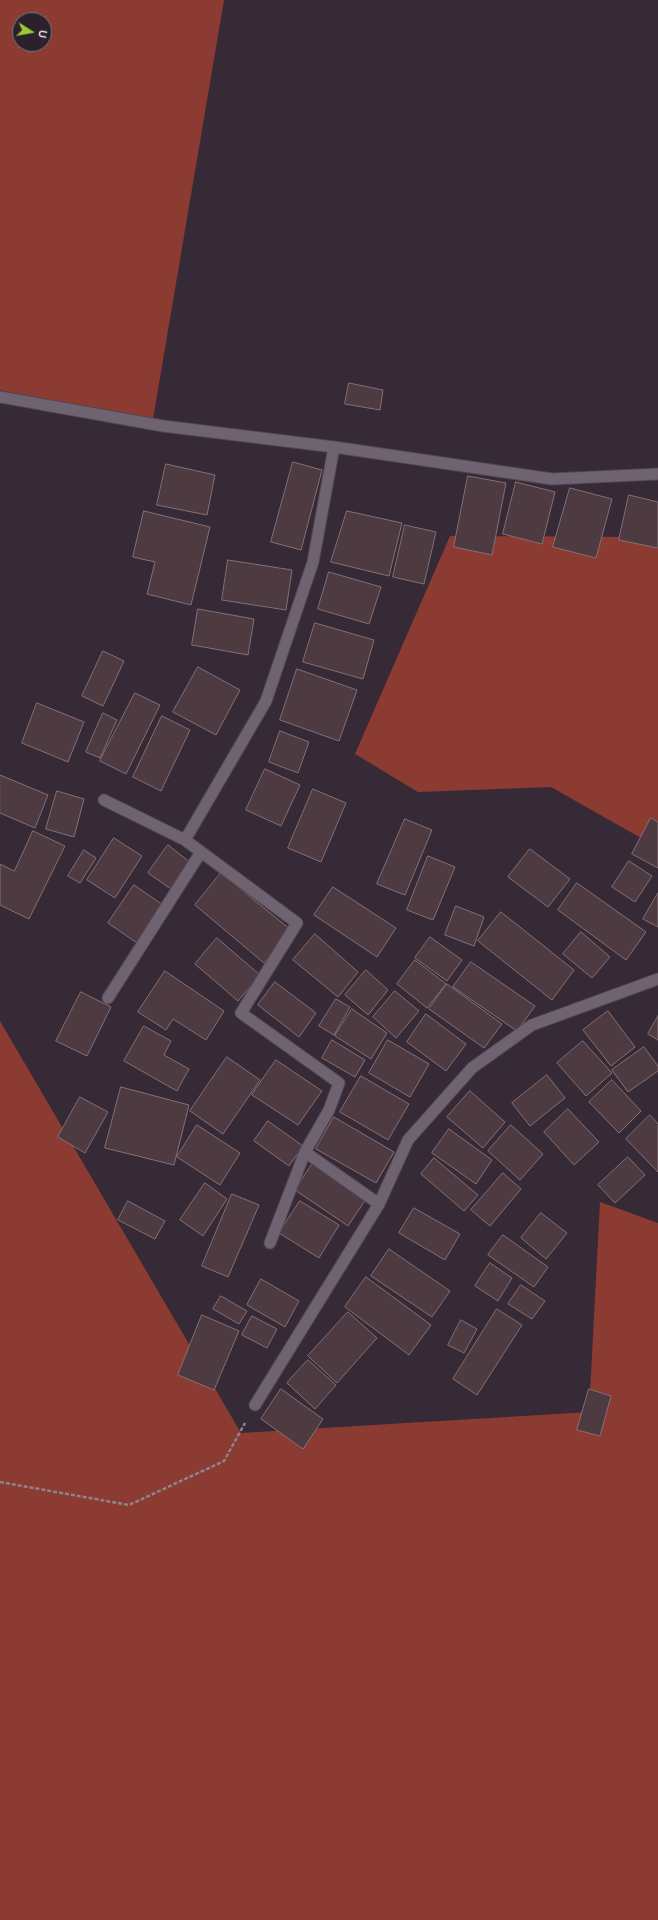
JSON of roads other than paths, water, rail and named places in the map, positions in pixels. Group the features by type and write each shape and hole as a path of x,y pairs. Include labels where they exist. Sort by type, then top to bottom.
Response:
{"street":[{"path":"0,397 163,426 334,447 552,479 658,474"},
{"path":"185,840 266,700 313,562 334,447"},
{"path":"104,800 185,840 297,923 241,1013 339,1082 330,1110 305,1152 270,1242"},
{"path":"108,998 201,852"},
{"path":"255,1405 379,1204 408,1140 472,1068 532,1025 658,979"},
{"path":"305,1152 379,1204"}]}
